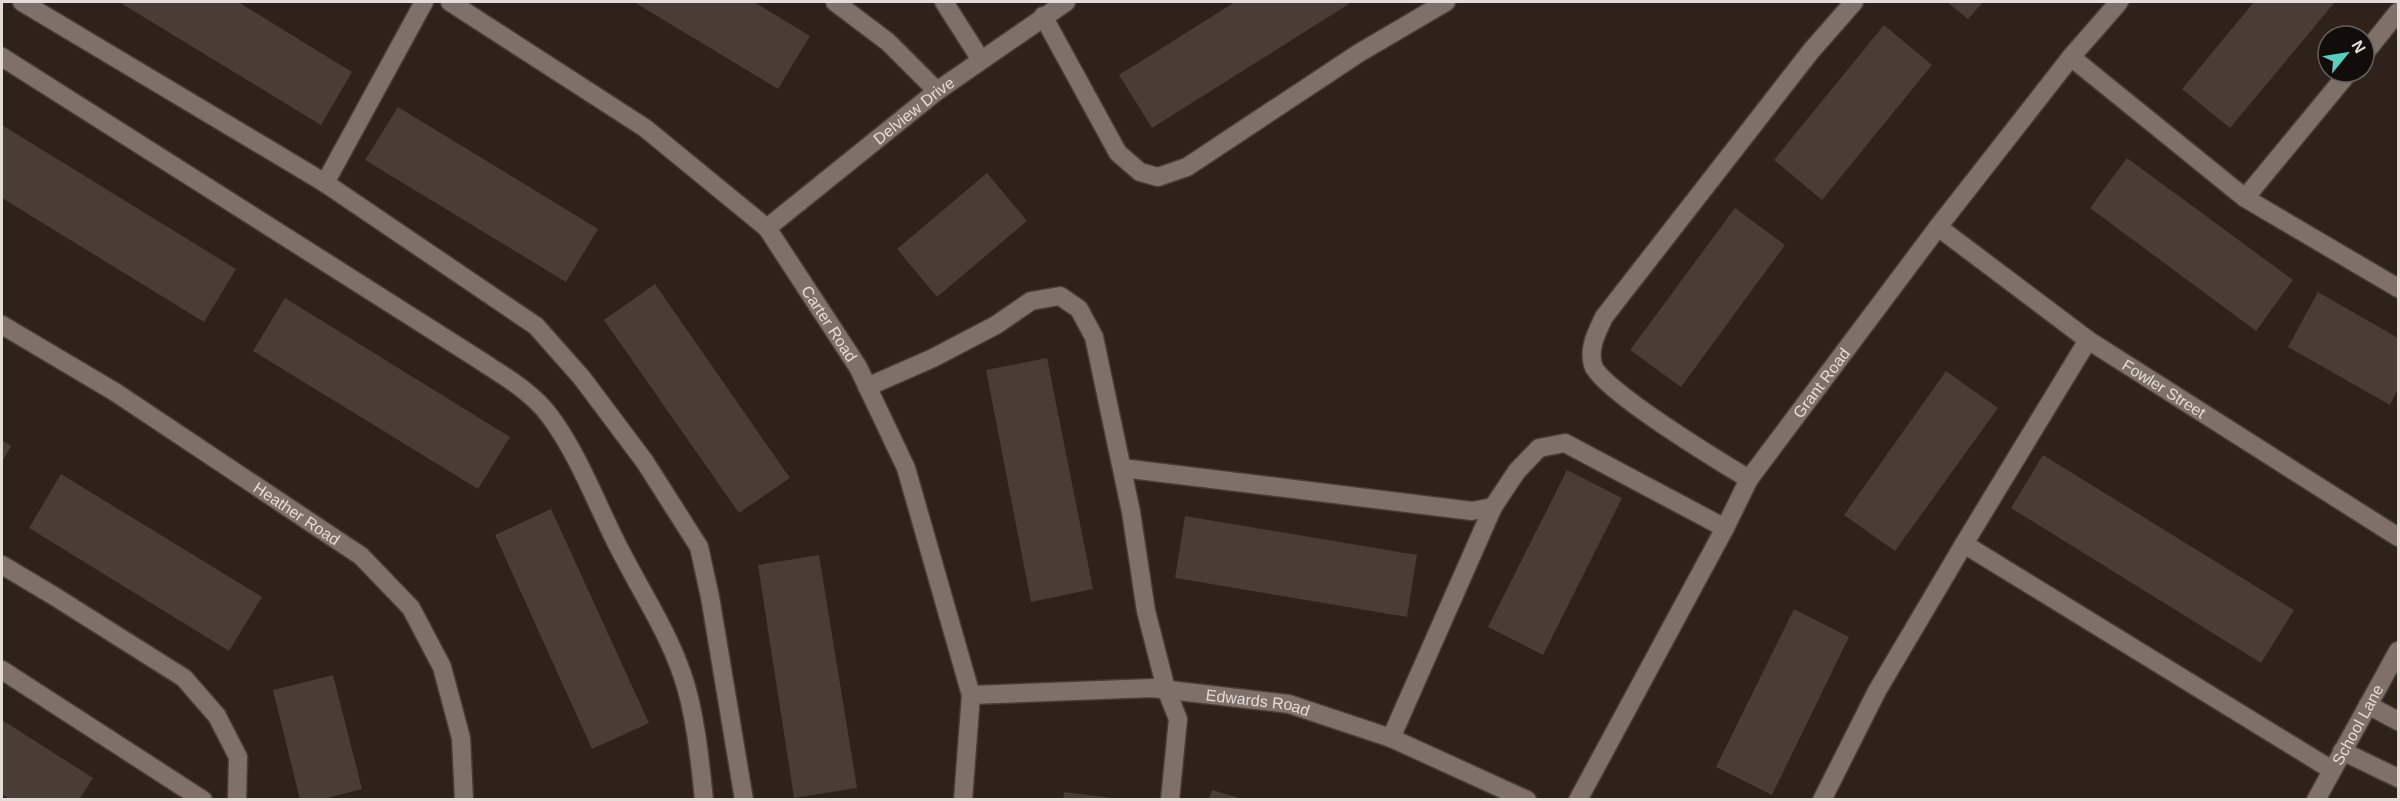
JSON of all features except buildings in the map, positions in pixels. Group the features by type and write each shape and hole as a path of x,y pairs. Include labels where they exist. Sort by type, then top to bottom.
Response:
{"street":[{"path":"22,2 324,183 536,326 582,378 645,462 699,547 714,620 744,800"},
{"path":"324,183 424,2"},
{"name":"Carter Road","path":"450,2 645,128 767,228 858,367 906,468 971,695 963,800"},
{"path":"836,2 888,42 937,91"},
{"path":"944,2 981,60"},
{"name":"Delview Drive","path":"767,228 937,91 1066,2"},
{"path":"1043,16 1118,153 1140,172 1158,177 1188,167 1359,53 1446,2"},
{"path":"1749,479 1696,447 1611,387 1593,366 1591,346 1604,317 1811,51 1854,2"},
{"name":"Grant Road","path":"1578,800 1725,528 1749,479 1938,227 2071,57 2119,2"},
{"path":"2376,39 2398,12"},
{"path":"2,57 478,359 522,388 548,414 570,447 629,568 659,620 683,675 698,749 704,800"},
{"path":"2071,57 2245,198 2398,288"},
{"path":"2245,198 2339,84"},
{"name":"Fowler Street","path":"1938,227 2088,340 2398,537"},
{"path":"867,387 933,358 996,325 1031,300 1060,296 1079,309 1095,337 1122,468 1146,611 1166,689 1178,719 1170,800"},
{"name":"Heather Road","path":"2,325 115,392 361,556 411,608 442,667 461,738 464,800"},
{"path":"1822,800 1877,691 2088,340"},
{"path":"1391,738 1493,507 1517,471 1539,448 1565,443 1725,528"},
{"path":"1122,468 1472,511 1493,507"},
{"path":"1964,544 2332,770"},
{"path":"2,565 184,678 217,716 238,757 237,800"},
{"name":"School Lane","path":"2316,800 2398,651"},
{"path":"2,670 203,800"},
{"name":"Edwards Road","path":"971,695 1152,688 1288,704 1391,738 1527,800"},
{"path":"2368,705 2398,721"},
{"path":"2342,751 2398,778"}]}
